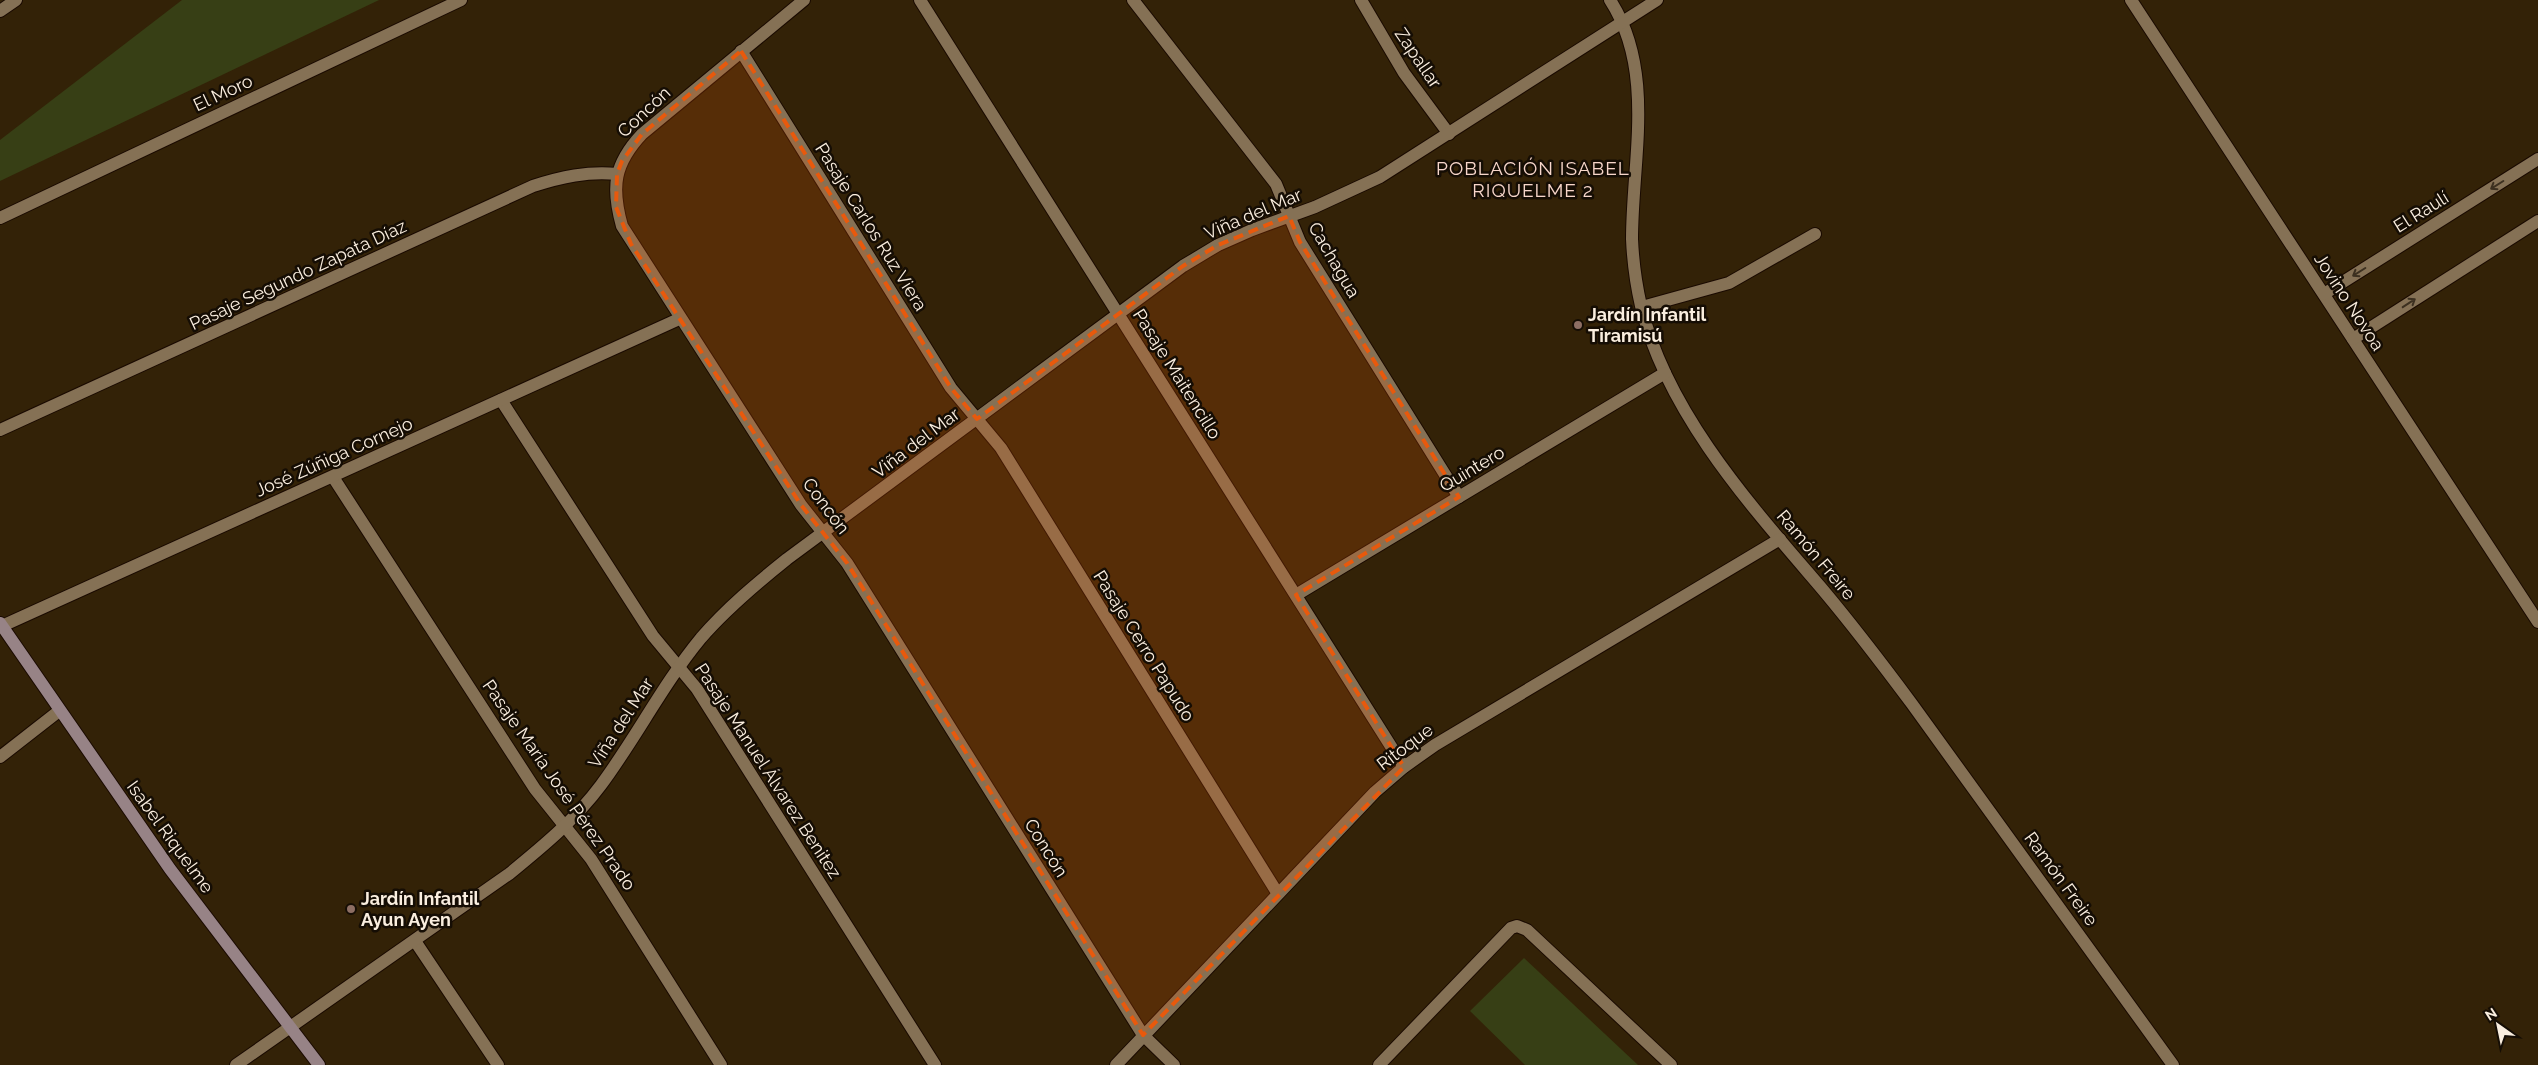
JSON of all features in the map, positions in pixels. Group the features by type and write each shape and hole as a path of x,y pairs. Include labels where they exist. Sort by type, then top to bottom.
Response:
{"main road":[{"name":"Isabel Riquelme","path":"1,625 170,869 319,1065"}],"street":[{"path":"0,11 16,0"},
{"name":"El Moro","path":"0,218 461,0"},
{"name":"Concón","path":"804,0 630,146 617,174 616,207 622,226 679,319 800,505 847,563 1143,1035 1174,1065"},
{"name":"Pasaje Maitencillo","path":"920,0 1404,767"},
{"name":"Cachagua","path":"1134,0 1276,184 1300,242 1459,497"},
{"name":"Zapallar","path":"1361,0 1404,73 1449,134"},
{"name":"Ramón Freire","path":"1610,0 1623,22 1630,43 1638,87 1632,238 1634,268 1642,307 1666,373 1678,397 1723,468 1869,646 2173,1065"},
{"name":"Viña del Mar","path":"236,1065 509,874 565,826 600,786 626,750 679,667 701,638 750,588 823,533 1183,266 1218,245 1315,207 1380,177 1656,0"},
{"name":"Jovino Novoa","path":"2131,0 2538,622"},
{"name":"Pasaje Carlos Ruz Viera","path":"741,51 951,388 977,419"},
{"name":"El Raulí","path":"2324,294 2538,159"},
{"name":"Pasaje Segundo Zapata Díaz","path":"0,430 533,186 557,178 582,174 600,172 617,174"},
{"path":"2353,339 2538,221"},
{"path":"1642,307 1729,283 1815,234"},
{"name":"José Zúñiga Cornejo","path":"1,625 333,477 679,319"},
{"name":"Quintero","path":"1296,595 1666,373"},
{"name":"Pasaje Manuel Álvarez Benitez","path":"501,400 653,636 708,706 935,1065"},
{"name":"Pasaje Cerro Papudo","path":"977,419 1001,448 1278,894"},
{"name":"Pasaje María José Pérez Prado","path":"333,477 536,789 591,860 721,1065"},
{"name":"Ritoque","path":"1116,1065 1375,792 1404,767 1435,745 1780,539"},
{"path":"0,757 59,711"},
{"path":"1379,1065 1511,928 1517,926 1527,930 1671,1065"},
{"path":"415,941 498,1065"}],"highlighted area":[{"path":"741,51 951,388 977,419 1183,266 1218,245 1289,216 1300,242 1459,497 1296,595 1404,767 1143,1035 847,563 801,505 631,244 616,207 617,174 622,161 642,134"}],"green space":[{"path":"182,0 379,0 0,181 0,140"},
{"path":"1524,958 1638,1065 1525,1065 1470,1011"}],"place":[{"name":"Jardín Infantil Tiramisú","path":"1578,325"},
{"name":"Jardín Infantil Ayun Ayen","path":"351,909"}],"district":[{"name":"POBLACIÓN ISABEL RIQUELME 2","path":"1533,179"}]}
